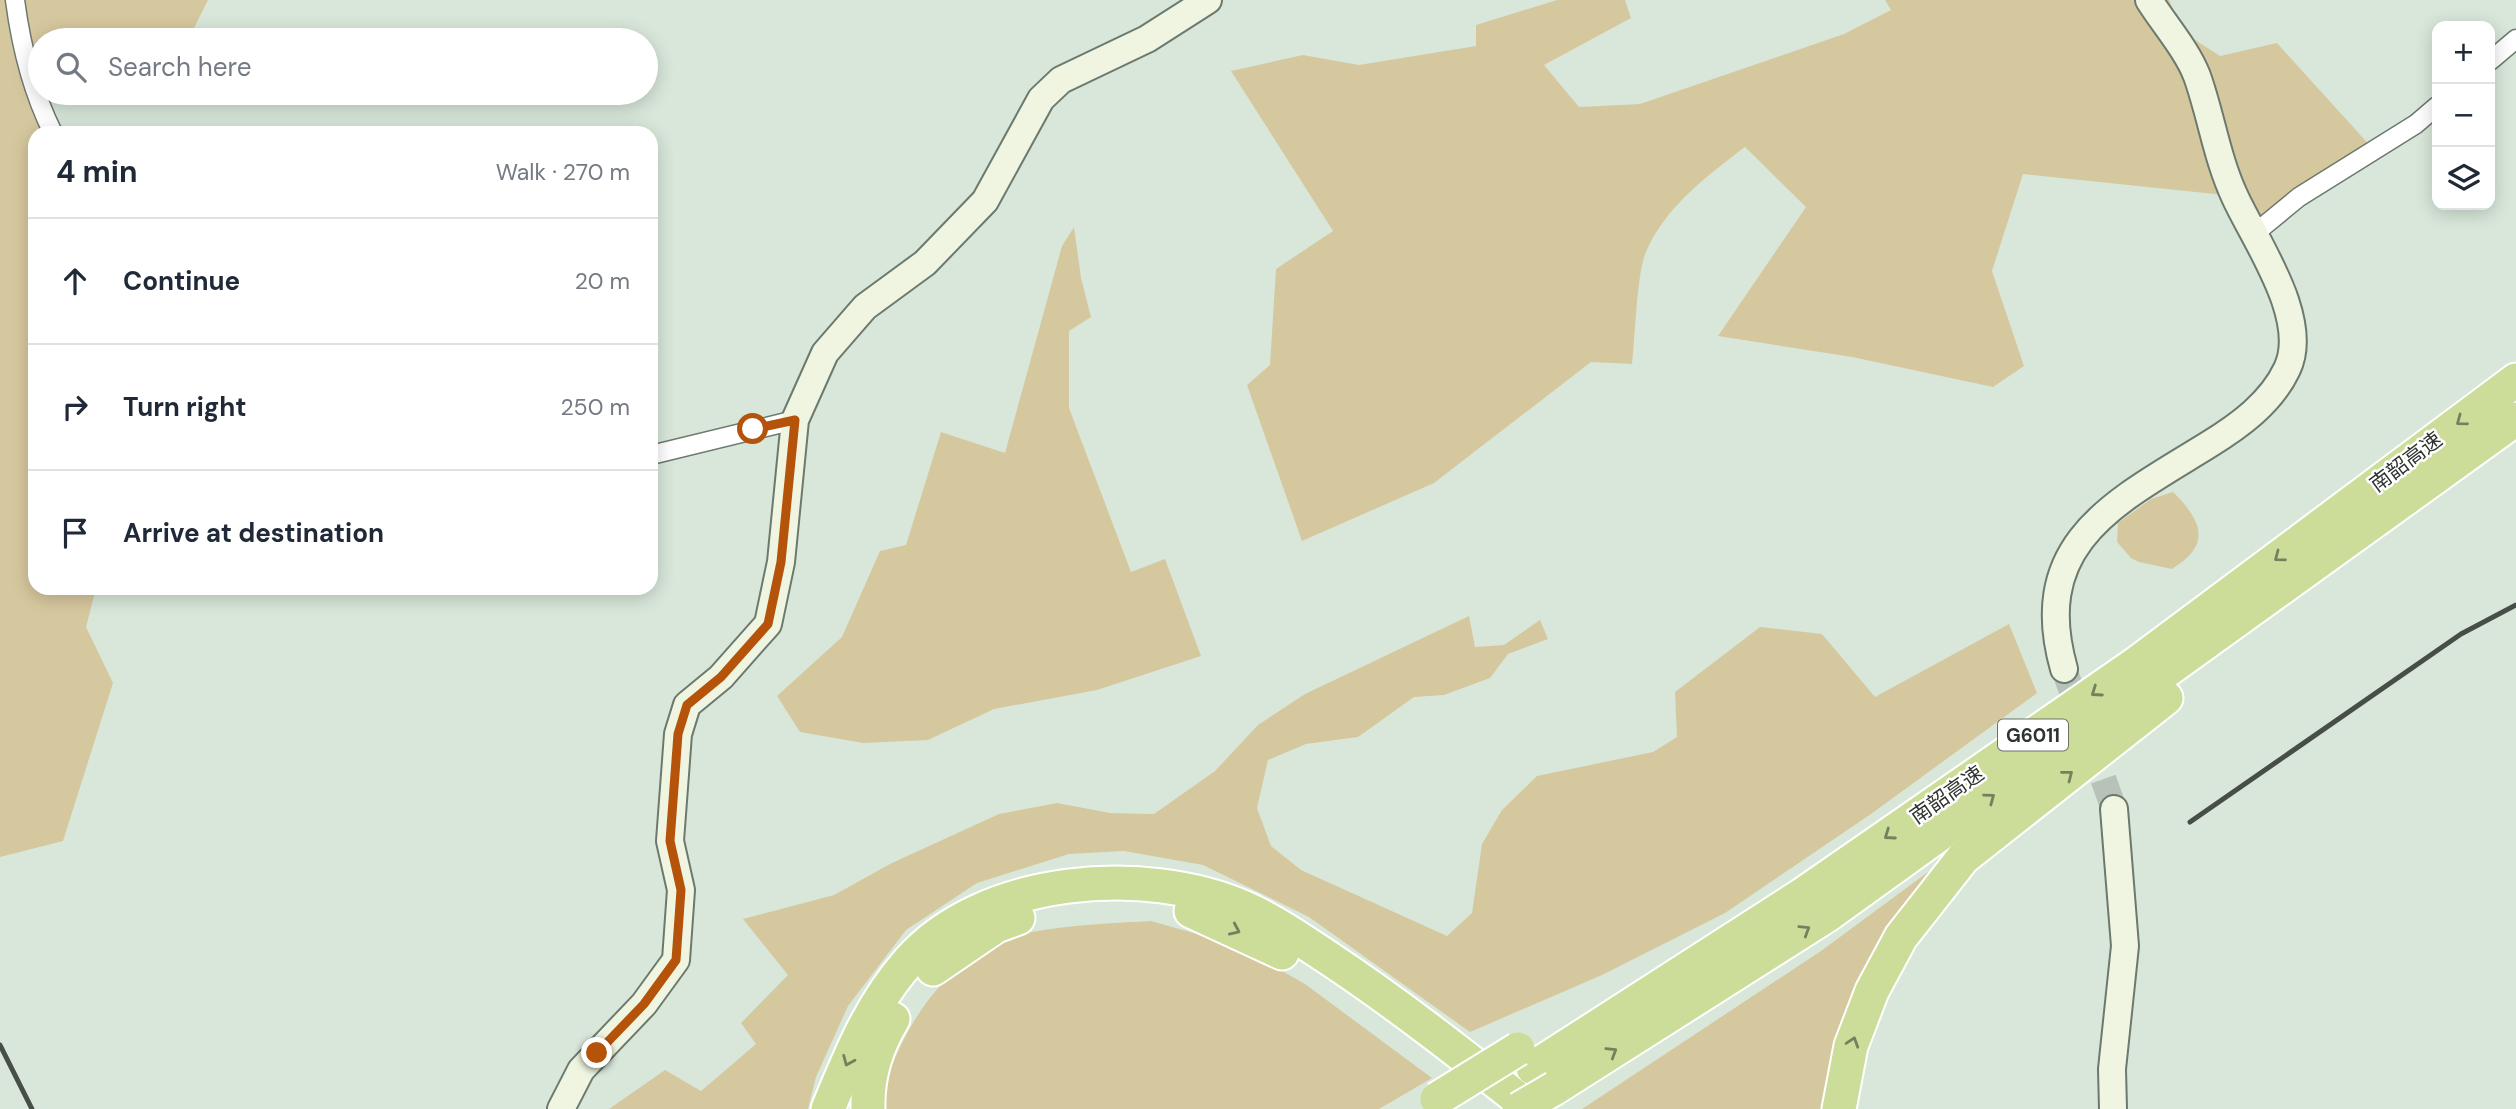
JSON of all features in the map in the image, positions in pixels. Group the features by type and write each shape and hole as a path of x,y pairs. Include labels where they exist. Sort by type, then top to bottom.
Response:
{"highway":[{"name":"南韶高速","path":"1519,1109 1534,1079 2137,663 2516,380"},
{"name":"南韶高速","path":"1439,1106 1534,1079 1826,916 2516,420"},
{"path":"1839,1109 1851,1046 1872,991 1901,937 1963,858 2516,420"},
{"path":"828,1109 866,1018 910,960 962,918 1030,894 1106,882 1182,888 1245,908 1372,987 1534,1079"},
{"path":"868,1109 867,1089 878,1044 904,1001 939,961 996,926 1054,905 1125,900 1195,912 1322,974 1412,1037 1502,1109"}],"street":[{"path":"15,0 20,37 28,65"},
{"path":"561,1109 581,1070 644,1004 676,960 681,890 670,841 678,734 687,705 721,677 768,624 781,562 795,420 825,352 865,307 925,262 985,201 1041,99 1061,80 1147,39 1208,0"},
{"path":"2064,669 2056,639 2056,590 2066,563 2083,535 2107,511 2246,422 2288,369 2291,341 2289,313 2280,284 2234,196 2196,73 2149,0"},
{"path":"2495,57 2516,39"},
{"path":"39,105 50,126"},
{"path":"2254,234 2299,197 2416,124 2432,110"},
{"path":"658,453 795,420"},
{"path":"2113,1109 2112,1069 2125,946 2114,809"}],"shaded area":[{"path":"0,0 208,0 194,28 28,28 28,105 45,105 40,107 50,126 28,126 28,595 94,595 86,627 113,683 63,841 0,857"},
{"path":"1557,0 1625,0 1631,18 1544,65 1579,107 1640,104 1844,34 1891,10 1885,0 2169,0 2183,32 2220,56 2277,43 2374,150 2254,234 2234,196 2023,174 1992,271 2024,366 1993,387 1852,357 1718,336 1806,207 1745,147 1689,193 1654,236 1640,274 1632,364 1591,362 1434,483 1302,541 1247,385 1270,365 1276,269 1333,231 1231,71 1303,55 1359,65 1476,46 1476,25"},
{"path":"1074,227 1081,278 1091,317 1069,331 1069,408 1131,572 1165,559 1201,656 1097,690 994,709 928,740 863,743 800,732 777,696 842,637 880,551 906,545 941,432 1005,453 1062,246"},
{"path":"2173,492 2196,522 2198,541 2193,550 2172,569 2131,558 2117,542 2118,523 2151,499"},
{"path":"1469,616 1475,647 1504,645 1540,620 1548,639 1508,654 1490,678 1444,695 1414,697 1358,737 1306,744 1268,760 1257,808 1271,846 1301,870 1447,936 1472,913 1482,844 1502,810 1537,776 1653,752 1677,737 1675,692 1760,627 1822,634 1875,697 2009,624 2037,693 1871,814 1725,913 1602,975 1470,1032 1309,917 1203,865 1124,851 1069,854 977,883 906,930 848,1006 816,1077 808,1109 609,1109 665,1070 701,1091 756,1044 741,1023 788,975 743,919 834,895 892,863 999,814 1057,803 1110,813 1154,814 1215,771 1258,725 1305,694"},
{"path":"1943,861 1869,960 1838,1037 1824,1109 1582,1109 1821,951"},
{"path":"1151,921 1236,945 1305,984 1432,1078 1379,1109 883,1109 888,1077 910,1028 936,991 971,957 997,942 1032,932 1072,926"}],"tunnel":[{"path":"2064,669 2114,809"}],"railway":[{"path":"2190,822 2461,634 2516,605"},
{"path":"0,1045 32,1109"}],"route":[{"path":"597,1053 644,1004 676,960 681,890 670,841 678,734 687,705 721,677 768,624 781,562 795,420 753,429"}]}
